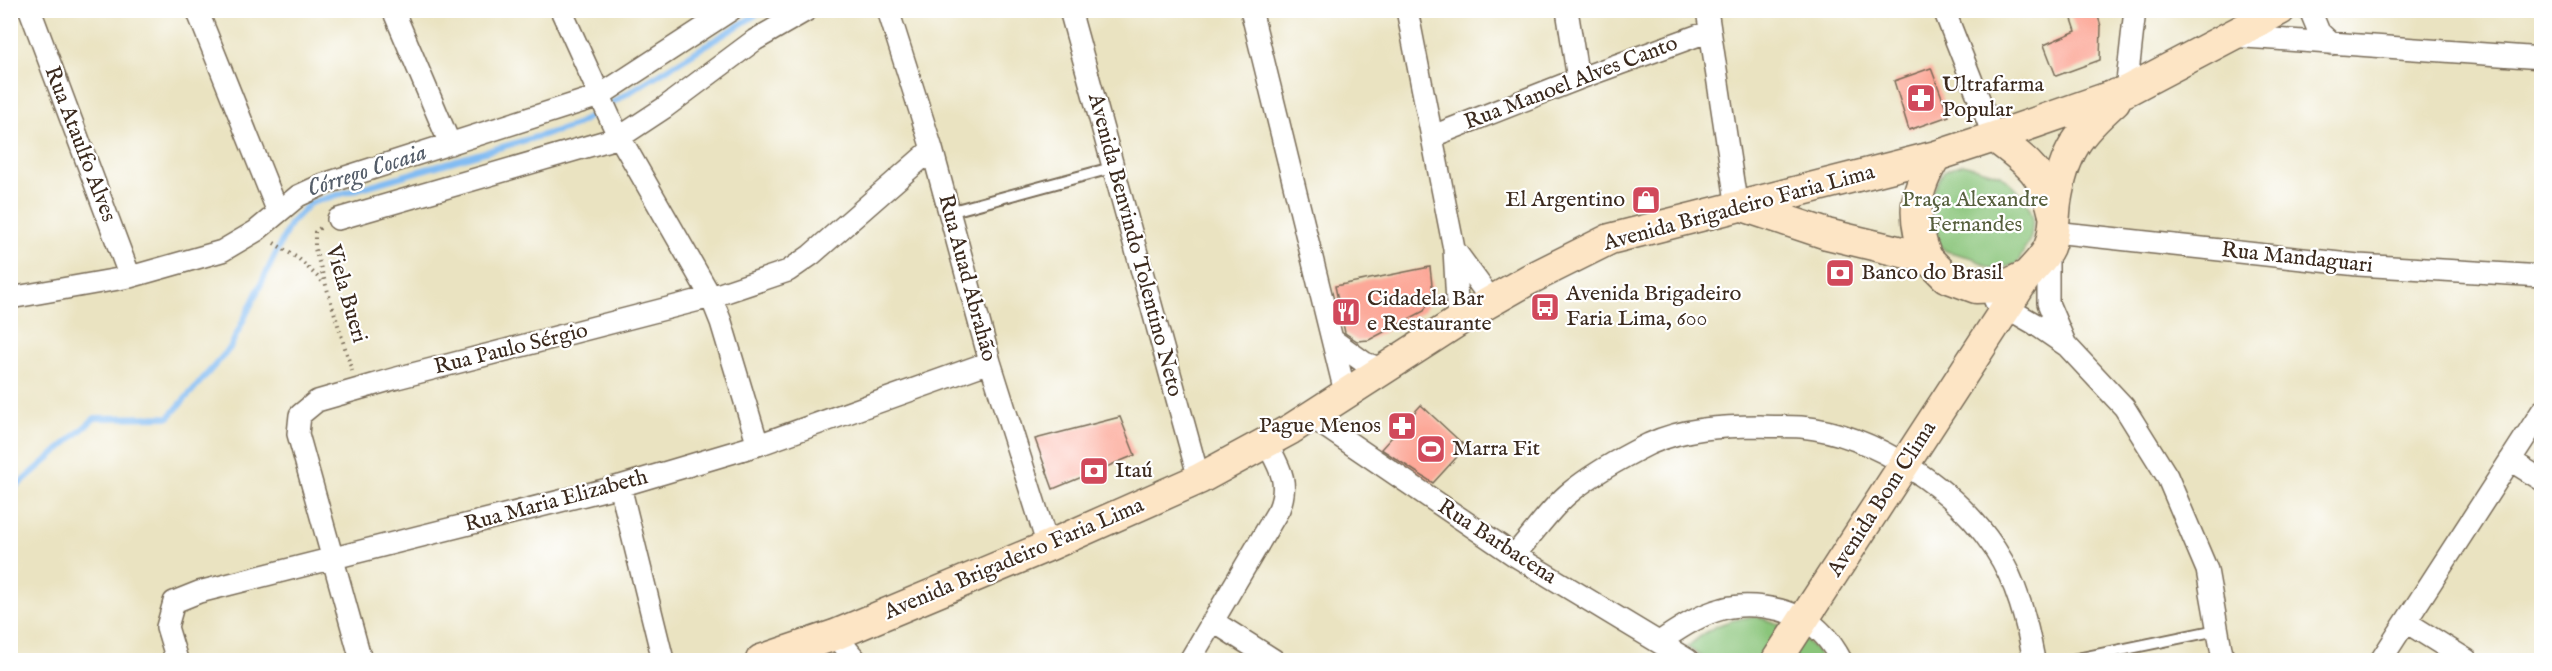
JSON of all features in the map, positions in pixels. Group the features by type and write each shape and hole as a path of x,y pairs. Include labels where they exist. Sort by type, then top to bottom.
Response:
{"main road":[{"name":"Avenida Brigadeiro Faria Lima","path":"761,660 834,634 1048,546 1199,479 1310,416 1492,301 1610,239 1936,156 1994,137 2126,91 2280,10"},
{"name":"Avenida Bom Clima","path":"1776,660 2006,308 2040,262 2052,233 2061,178 2074,143 2088,124 2126,91"},
{"path":"1994,137 2027,161 2041,177 2050,197 2052,233"},
{"path":"1936,156 1924,175 1917,195 1916,217 1919,238 1927,258 1946,277 1976,288 2002,287 2029,274"},
{"path":"1740,207 1827,234 1927,258"},
{"path":"1976,288 1985,309 1987,338"}],"street":[{"name":"Rua Ataulfo Alves","path":"30,10 130,277"},
{"path":"197,10 278,212"},
{"path":"393,10 450,144"},
{"path":"561,10 617,133 711,297 758,445"},
{"path":"10,298 130,277 222,250 256,231 298,196 324,184 450,144 601,101 730,10"},
{"path":"338,219 617,133 664,108 755,40 807,10"},
{"name":"Rua Auad Abrahão","path":"888,10 932,149 990,362 1048,546"},
{"name":"Avenida Benvindo Tolentino Neto","path":"1070,10 1199,479"},
{"path":"1251,10 1345,392"},
{"path":"1407,10 1454,249 1458,321"},
{"path":"1566,10 1578,79"},
{"path":"1944,10 1994,137"},
{"path":"2126,91 2135,10"},
{"path":"2310,10 2319,32 2332,44"},
{"path":"1709,21 1740,207"},
{"name":"Rua Manoel Alves Canto","path":"1433,136 1578,79 1709,21"},
{"path":"2229,36 2541,58"},
{"name":"Rua Paulo Sérgio","path":"361,660 298,434 300,415 317,401 357,389 711,297 788,271 800,264 932,149"},
{"path":"2052,233 2048,303 2067,346"},
{"name":"Rua Mandaguari","path":"2052,233 2358,265 2541,276"},
{"path":"1454,249 1492,301"},
{"path":"1976,288 2067,346 2124,407 2167,476 2207,570 2223,660"},
{"path":"1333,340 1365,363 1382,369"},
{"name":"Rua Maria Elizabeth","path":"177,660 167,627 174,602 199,592 620,486 758,445 990,362"},
{"path":"2381,660 2541,411"},
{"name":"Rua Barbacena","path":"1310,416 1514,555 1688,660"},
{"path":"1514,555 1567,495 1599,471 1652,443 1706,427 1802,427 1843,436 1905,463 1964,510 1996,550 2015,590 2028,630 2034,660"},
{"path":"1190,660 1279,509 1284,496 1282,474 1266,442"},
{"path":"2510,460 2541,480"},
{"path":"620,486 663,660"},
{"path":"1659,642 1694,620 1722,609 1767,607 1804,619 1833,645 1841,660"},
{"path":"1214,622 1274,660"},
{"path":"2406,622 2467,660"},
{"path":"834,634 856,660"}],"lane":[{"path":"949,212 1115,167"},
{"path":"2072,660 2217,630"}],"path":[{"name":"Viela Bueri","path":"338,219 315,231 314,239 357,389"},
{"path":"272,241 299,259 326,284"}],"green space":[{"name":"Praça Alexandre Fernandes","path":"1963,164 2001,175 2025,197 2033,217 2031,237 2017,264 1993,270 1973,258 1946,251 1928,236 1925,205 1944,171"},
{"path":"1755,616 1802,637 1822,660 1707,660 1687,647 1718,625"}],"building":[{"path":"2069,10 2096,10 2101,26 2100,60 2056,76 2044,45 2076,31"},
{"name":"Ultrafarma Popular","path":"1931,68 1949,116 1909,130 1894,81"},
{"path":"1430,267 1433,294 1424,311 1369,340 1357,341 1345,333 1335,286"},
{"path":"1421,405 1466,447 1433,483 1381,449"},
{"path":"1120,417 1135,455 1053,489 1035,439"}],"waterway":[{"name":"Córrego Cocaia","path":"10,484 18,485 95,418 169,417 230,348 290,224 310,203 574,126 764,10"}],"place":[{"name":"Ultrafarma Popular","path":"1921,98"},
{"name":"El Argentino","path":"1646,200"},
{"name":"Banco do Brasil","path":"1840,273"},
{"name":"Avenida Brigadeiro Faria Lima, 600","path":"1545,307"},
{"name":"Cidadela Bar e Restaurante","path":"1346,312"},
{"name":"Pague Menos","path":"1402,426"},
{"name":"Marra Fit","path":"1431,449"},
{"name":"Itaú","path":"1094,471"}]}
